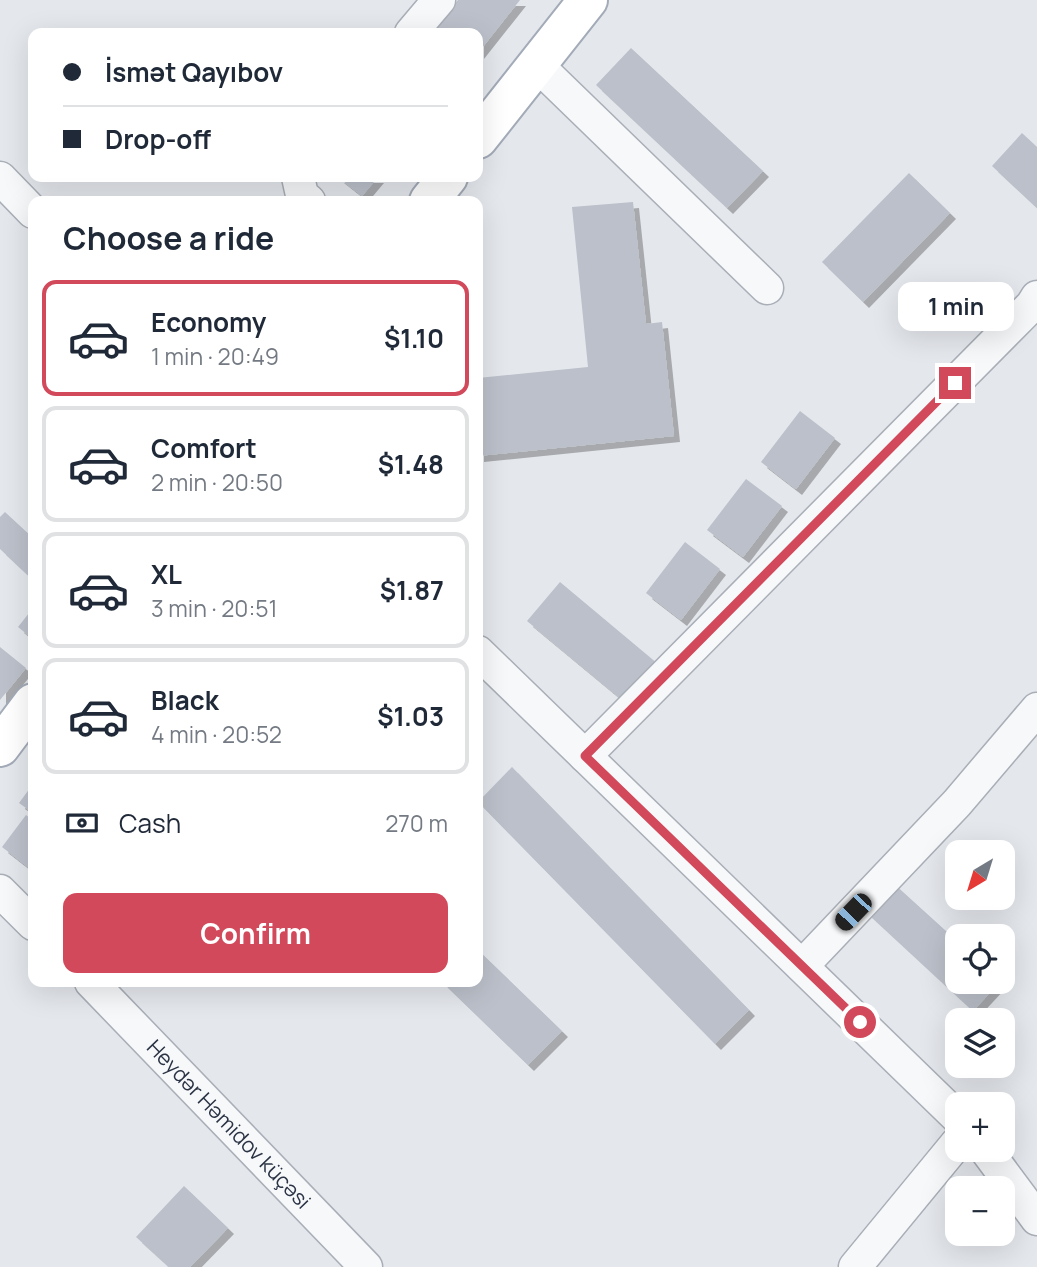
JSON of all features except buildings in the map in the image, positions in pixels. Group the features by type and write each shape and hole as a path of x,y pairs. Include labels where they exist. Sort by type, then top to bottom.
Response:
{"main road":[{"path":"483,133 588,0"},
{"path":"433,196 444,182"},
{"path":"0,747 28,710"}],"street":[{"path":"415,28 433,2"},
{"path":"537,65 767,288"},
{"path":"0,178 28,207"},
{"path":"585,756 1035,304"},
{"path":"483,657 945,1105"},
{"path":"802,966 957,803 1037,709"},
{"path":"0,891 28,919"},
{"name":"Heydər Həmidov küçəsi","path":"96,987 366,1267"},
{"path":"855,1267 945,1158"},
{"path":"995,1162 1037,1219"}],"route":[{"path":"860,1022 585,756 955,383"}]}
